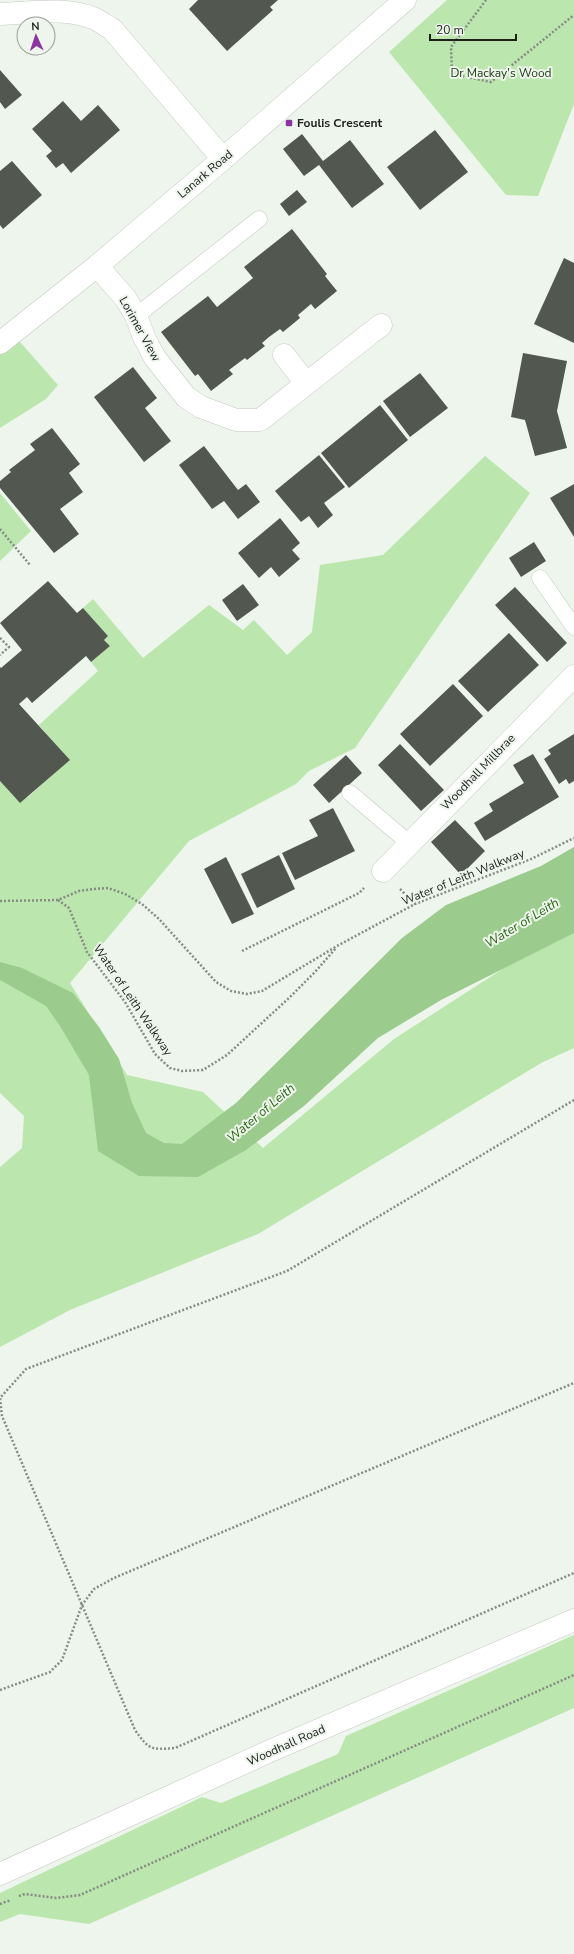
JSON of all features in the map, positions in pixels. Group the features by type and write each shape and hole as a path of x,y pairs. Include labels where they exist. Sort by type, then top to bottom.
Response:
{"street":[{"name":"Lanark Road","path":"0,343 97,266 223,159 405,0"},
{"path":"0,14 54,12 77,14 94,18 112,29 223,159"},
{"name":"Lorimer View","path":"97,266 126,299 136,316 155,358 186,397 201,407 236,420 260,420 380,325"},
{"path":"284,355 306,383"},
{"name":"Woodhall Millbrae","path":"383,871 574,676"},
{"name":"Woodhall Road","path":"0,1874 270,1751 574,1620"}],"lane":[{"path":"136,316 259,220"},
{"path":"540,578 574,627"},
{"path":"350,793 409,843"}],"path":[{"path":"486,0 451,47 452,74 491,82 574,16"},
{"path":"0,529 30,565"},
{"path":"0,638 9,648 0,655"},
{"name":"Water of Leith Walkway","path":"0,902 58,900 79,891 108,888 124,894 142,904 216,982 231,991 247,994 262,991 337,946 416,904 531,860 574,838"},
{"path":"242,951 359,893 383,871"},
{"name":"Water of Leith Walkway","path":"58,900 69,908 87,952 125,1002 155,1054 170,1068 182,1071 203,1070 227,1055 304,982 337,946"},
{"path":"574,1100 287,1271 26,1370 11,1384 0,1398 2,1416 135,1730 144,1743 155,1750 175,1748 574,1573"},
{"path":"0,1690 50,1672 62,1660 82,1605 94,1589 114,1578 574,1383"},
{"path":"0,1904 25,1894 56,1898 80,1895 574,1675"}],"green space":[{"name":"Dr Mackay's Wood","path":"447,0 574,0 574,104 538,196 506,195 389,52"},
{"path":"20,342 58,385 46,399 0,428 0,349"},
{"path":"485,456 530,493 355,748 309,771 296,784 189,841 70,983 127,1075 203,1092 263,1148 394,1039 574,923 574,1048 541,1063 258,1234 70,1310 0,1347 0,1167 22,1148 24,1116 0,1093 0,781 15,798 28,797 69,760 39,725 98,671 91,662 110,646 104,640 108,636 83,608 93,599 143,658 209,605 243,630 254,620 287,655 312,632 320,565 383,555"},
{"path":"0,493 31,531 0,561"},
{"path":"574,1635 574,1708 89,1924 20,1914 0,1922 0,1893 202,1797 221,1803 338,1754 346,1736"}],"water":[{"name":"Water of Leith","path":"574,847 574,933 441,1000 378,1038 304,1106 246,1150 198,1177 139,1176 98,1151 89,1075 60,1026 46,1006 0,980 0,962 22,968 73,993 99,1027 119,1059 132,1103 146,1133 164,1143 182,1144 236,1103 402,938 446,905 541,866"}],"building":[{"path":"198,0 278,0 270,7 273,10 227,51 189,9"},
{"path":"0,70 22,95 5,109 0,102"},
{"path":"63,101 81,121 98,105 120,130 71,173 63,163 56,168 46,156 52,151 32,129"},
{"path":"435,130 468,172 420,210 387,167"},
{"path":"302,134 323,161 350,140 384,184 352,208 319,165 304,176 283,149"},
{"path":"12,161 42,195 3,229 0,225 0,171"},
{"path":"297,190 307,202 289,216 280,204"},
{"path":"292,229 327,274 325,276 337,291 315,309 311,304 298,315 300,318 283,332 280,329 269,337 262,343 265,346 247,360 245,358 229,370 233,374 211,391 198,374 195,376 161,332 208,296 217,307 253,278 244,267"},
{"path":"564,258 574,263 574,343 534,324"},
{"path":"523,353 567,361 557,411 567,448 535,456 525,420 511,417"},
{"path":"133,367 157,398 145,408 171,441 144,462 94,397"},
{"path":"420,373 448,408 410,437 383,401"},
{"path":"380,405 408,440 349,488 321,453"},
{"path":"52,428 80,464 69,473 83,492 60,509 79,534 54,553 0,488 0,481 11,472 9,470 35,450 30,444"},
{"path":"204,446 238,490 246,484 260,502 238,519 224,501 212,509 179,465"},
{"path":"319,455 345,487 324,503 333,515 318,528 309,516 301,522 275,491"},
{"path":"574,484 574,537 550,498"},
{"path":"280,518 300,543 292,550 300,559 279,577 271,567 259,578 238,553"},
{"path":"534,542 546,561 521,577 509,558"},
{"path":"48,581 77,613 83,608 108,636 104,640 110,646 91,662 86,656 32,703 27,697 19,704 70,760 20,803 0,781 0,667 1,668 22,650 0,623"},
{"path":"243,584 259,605 237,621 222,600"},
{"path":"515,587 567,643 547,662 495,605"},
{"path":"509,633 539,665 488,712 458,681"},
{"path":"453,684 483,716 430,766 400,734"},
{"path":"574,734 574,781 569,784 566,779 559,784 544,759 551,754 548,750"},
{"path":"400,744 444,790 421,811 378,765"},
{"path":"533,754 559,797 485,841 474,823 493,811 489,804 524,783 513,765"},
{"path":"346,755 362,773 329,803 313,785"},
{"path":"333,808 355,851 295,880 282,853 318,836 309,820"},
{"path":"455,820 485,851 461,875 431,842"},
{"path":"279,855 295,889 257,908 241,874"},
{"path":"226,857 254,914 232,924 204,869"}],"place":[{"name":"Foulis Crescent","path":"289,123"}]}
